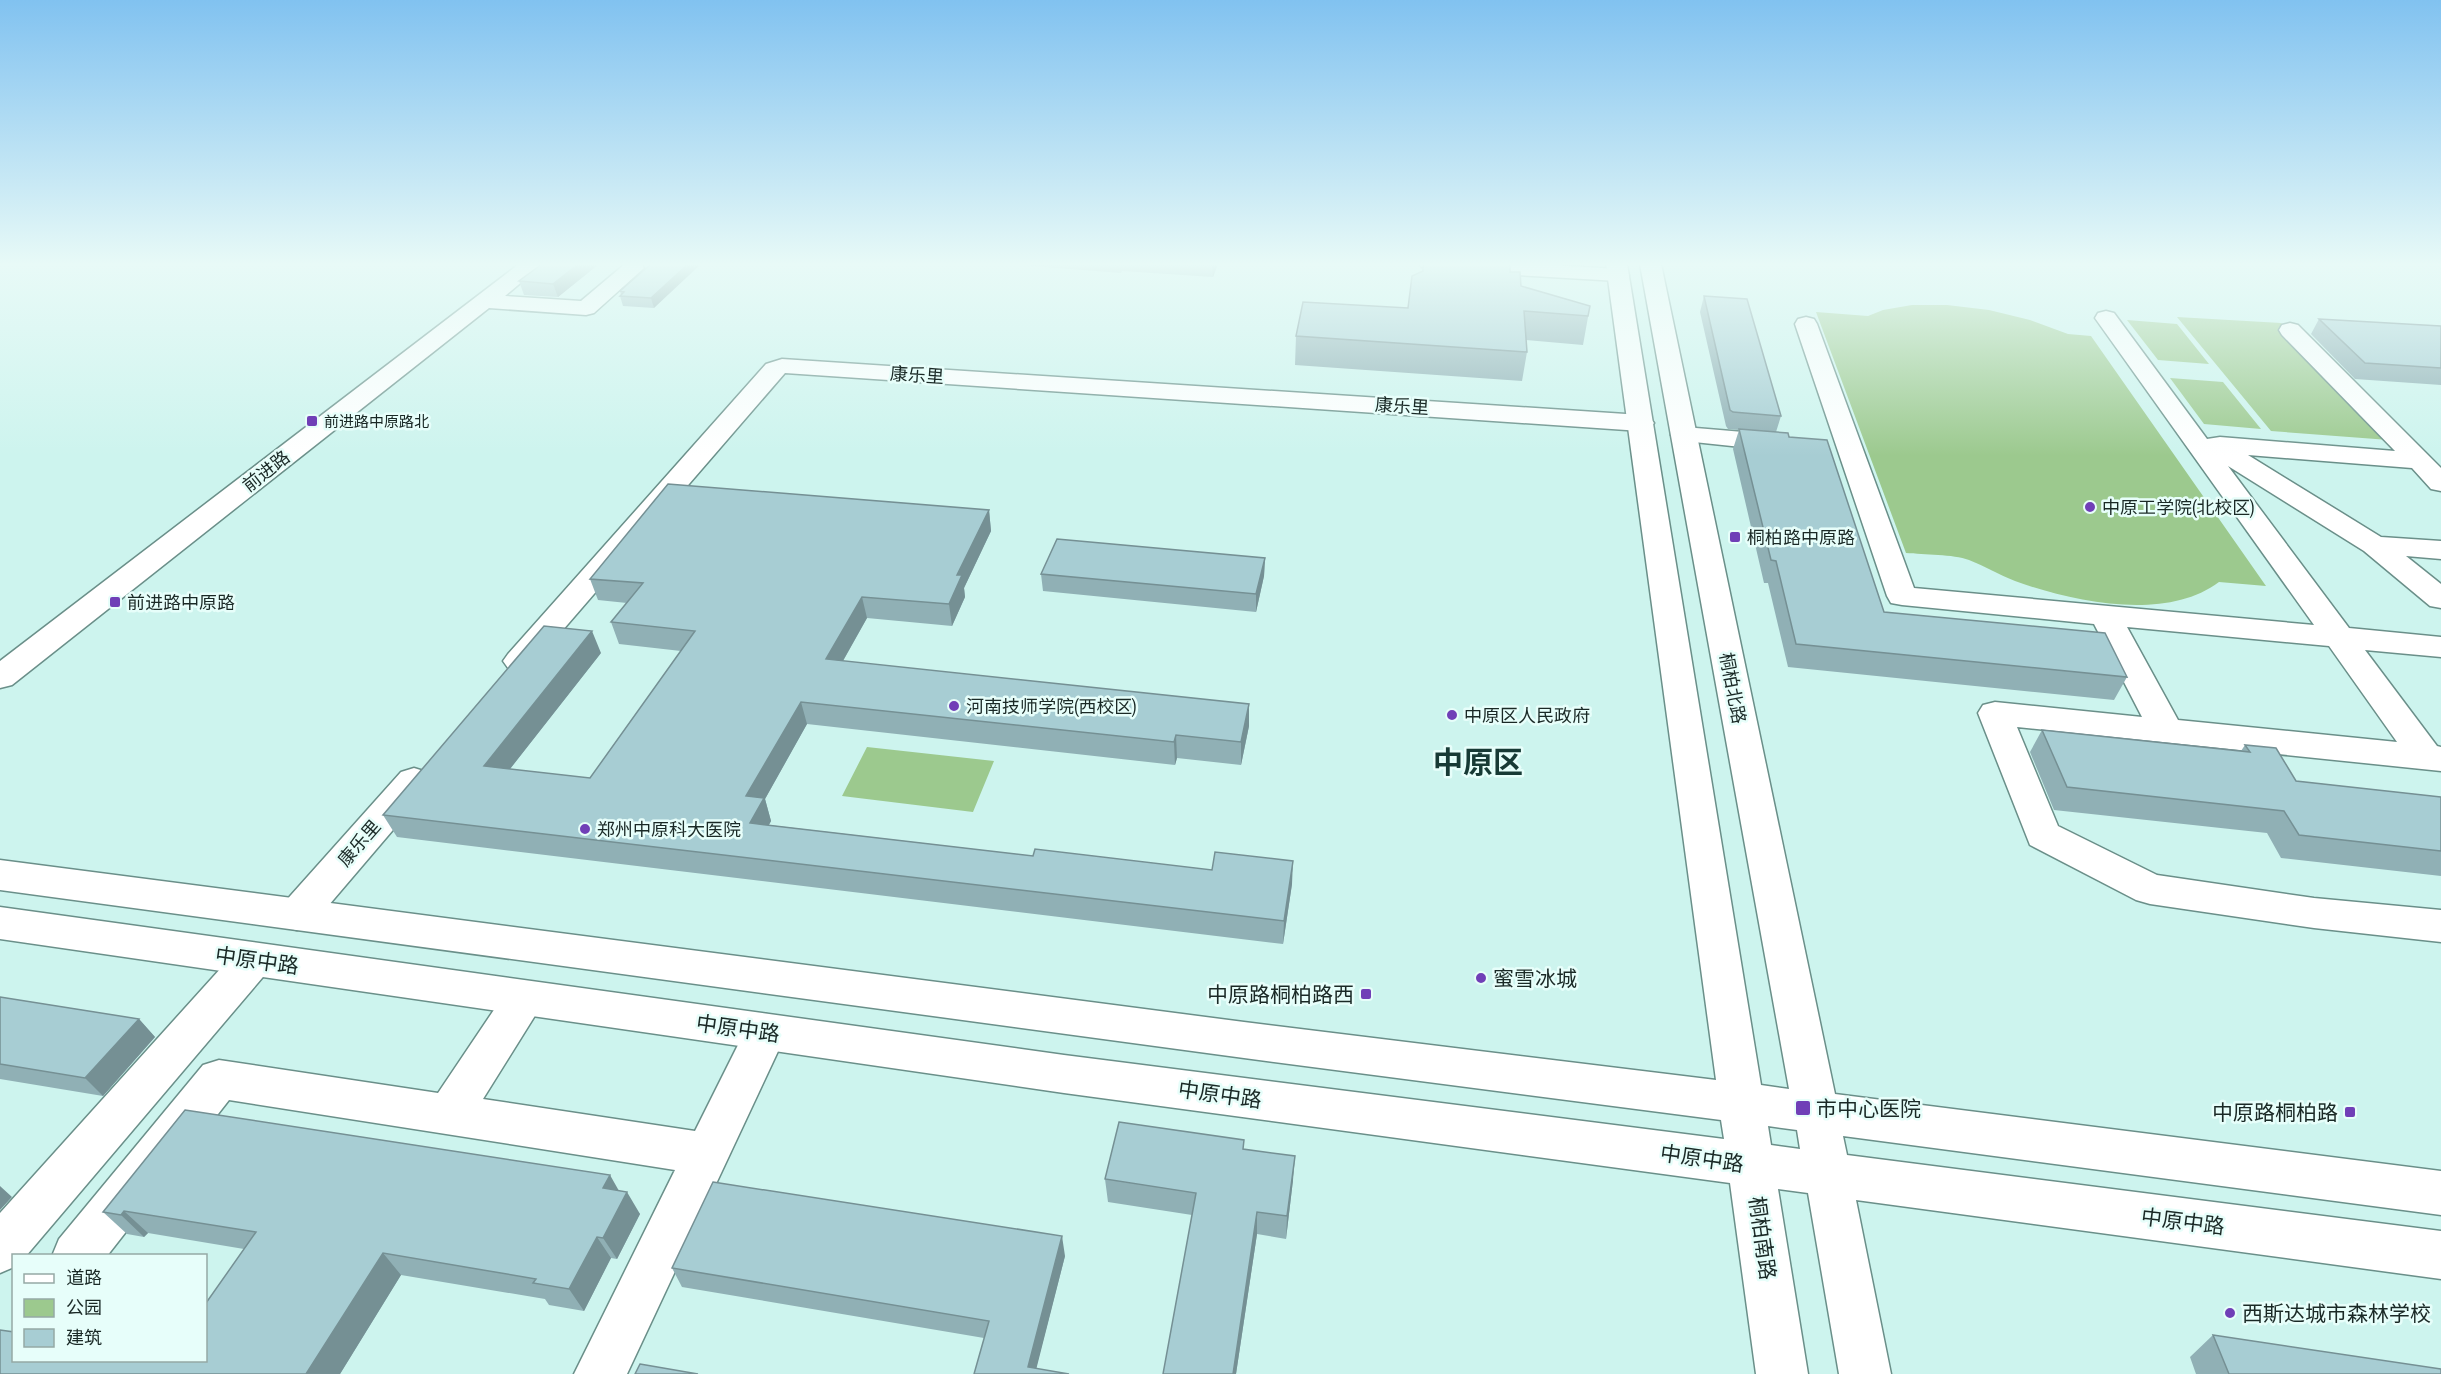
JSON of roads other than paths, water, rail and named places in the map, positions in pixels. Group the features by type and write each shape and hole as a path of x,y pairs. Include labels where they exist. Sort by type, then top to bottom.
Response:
{"main road":[{"name":"前进路","path":"0,677 449,328"},
{"path":"1626,328 1743,1102"},
{"name":"桐柏北路","path":"1663,328 1816,1112"},
{"path":"1807,328 1826,447 1902,596 2441,647"},
{"path":"2114,328 2205,444 2339,637 2434,759"},
{"path":"2290,330 2441,483"},
{"name":"康乐里","path":"500,682 775,369 782,366 1641,423"},
{"path":"1684,435 1826,447"},
{"path":"2205,444 2419,461"},
{"path":"2205,444 2374,544 2441,599"},
{"path":"2374,544 2441,550"},
{"path":"2105,615 2167,731"},
{"path":"2434,759 1995,712 2043,835 2150,889 2314,913 2441,926"},
{"name":"康乐里","path":"297,915 430,763"},
{"path":"0,874 1244,1040 2238,1165 2441,1193"},
{"name":"中原中路","path":"0,923 766,1032 2441,1255"},
{"path":"0,1249 254,959"},
{"path":"449,1114 525,998"},
{"path":"600,1374 766,1032"},
{"path":"78,1254 219,1079 707,1154"},
{"name":"桐柏南路","path":"1743,1102 1782,1374"},
{"path":"1816,1112 1865,1374"}],"place":[{"name":"前进路中原路北","path":"312,421"},
{"name":"中原工学院(北校区)","path":"2090,507"},
{"name":"桐柏路中原路","path":"1735,537"},
{"name":"前进路中原路","path":"115,602"},
{"name":"河南技师学院(西校区)","path":"954,706"},
{"name":"中原区人民政府","path":"1452,715"},
{"name":"郑州中原科大医院","path":"585,829"},
{"name":"蜜雪冰城","path":"1481,978"},
{"name":"中原路桐柏路西","path":"1366,994"},
{"name":"市中心医院","path":"1803,1108"},
{"name":"中原路桐柏路","path":"2350,1112"},
{"name":"西斯达城市森林学校","path":"2230,1313"}],"district":[{"name":"中原区","path":"1478,762"}]}
